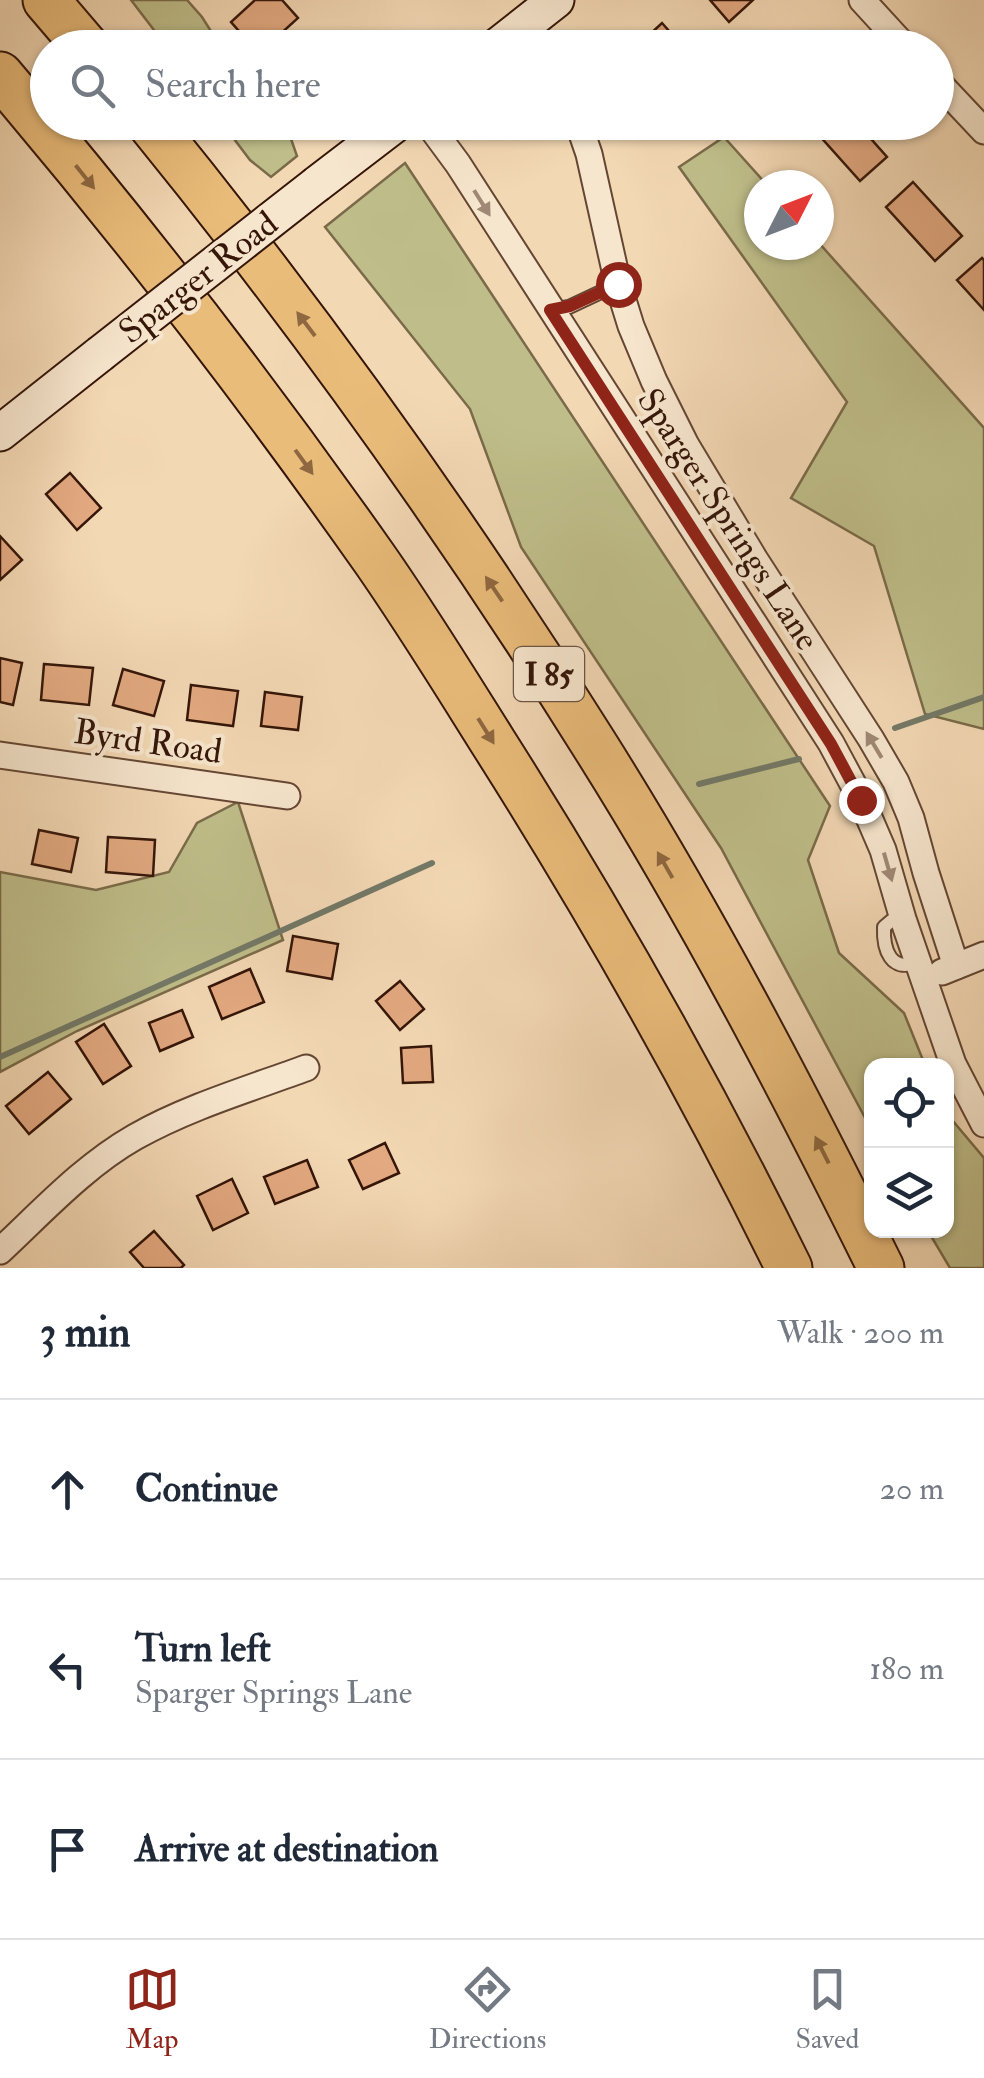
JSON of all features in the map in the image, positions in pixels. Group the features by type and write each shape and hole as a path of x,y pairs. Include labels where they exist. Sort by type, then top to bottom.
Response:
{"highway":[{"path":"46,0 71,30"},
{"name":"I 85","path":"0,75 30,110"},
{"name":"I 85","path":"55,140 225,355 415,620 638,981 789,1268"},
{"name":"I 85","path":"163,140 372,411 576,715 761,1032 882,1268"}],"street":[{"path":"862,0 890,30"},
{"path":"523,30 547,2"},
{"path":"954,99 984,130"},
{"name":"Sparger Road","path":"0,432 374,140"},
{"name":"Sparger Springs Lane","path":"441,140 831,744 883,850 953,1064 984,1124"},
{"name":"Sparger Springs Lane","path":"585,140 630,326 654,381 686,445 754,558 896,782 911,818 956,966"},
{"name":"Byrd Road","path":"0,755 286,796"},
{"path":"920,970 956,966 984,955"},
{"path":"0,1251 92,1168 134,1137 194,1109 306,1068"}],"lane":[{"path":"550,310 570,306 618,284"}],"shaded area":[{"path":"131,0 187,0 210,30 154,30"},
{"path":"235,140 291,140 297,156 271,177 250,160"},
{"path":"720,140 727,140 754,170 744,170 744,258 679,167"},
{"path":"405,163 830,806 808,860 839,953 904,1013 922,1058 864,1058 864,1116 721,848 521,547 470,409 325,227"},
{"path":"745,260 834,260 984,428 984,729 925,714 874,546 791,498 847,402"},
{"path":"238,802 283,940 77,1031 0,1072 0,872 96,890 169,872 197,823"},
{"path":"954,1122 984,1158 984,1268 950,1268 932,1238 954,1238"}],"building":[{"path":"255,0 282,0 298,18 285,30 238,30 231,22"},
{"path":"710,0 753,0 729,22"},
{"path":"823,140 872,140 887,157 860,181"},
{"path":"913,182 962,236 935,261 886,207"},
{"path":"984,260 984,310 957,280"},
{"path":"70,473 101,508 77,530 46,494"},
{"path":"0,536 22,560 0,580"},
{"path":"0,658 22,663 13,705 0,702"},
{"path":"44,664 93,668 89,705 41,700"},
{"path":"123,669 164,681 154,716 113,705"},
{"path":"191,685 238,691 233,726 187,720"},
{"path":"265,692 302,697 298,730 261,726"},
{"path":"39,830 78,838 71,872 32,864"},
{"path":"108,837 155,840 153,876 106,872"},
{"path":"293,936 338,944 332,979 287,971"},
{"path":"250,969 264,1002 222,1019 209,987"},
{"path":"400,981 424,1009 400,1030 376,1001"},
{"path":"182,1010 193,1037 160,1051 149,1023"},
{"path":"104,1024 131,1066 103,1084 76,1042"},
{"path":"431,1046 433,1082 403,1083 401,1048"},
{"path":"48,1072 71,1099 29,1134 6,1106"},
{"path":"385,1143 399,1173 363,1189 349,1160"},
{"path":"307,1160 318,1187 275,1204 264,1177"},
{"path":"232,1179 248,1213 213,1230 197,1196"},
{"path":"154,1231 184,1265 181,1268 144,1268 130,1252"}],"waterway":[{"path":"895,728 984,697"},
{"path":"699,784 799,759"},
{"path":"0,1057 432,863"}],"route":[{"path":"618,284 570,306 550,310 756,624 861,800"}]}
